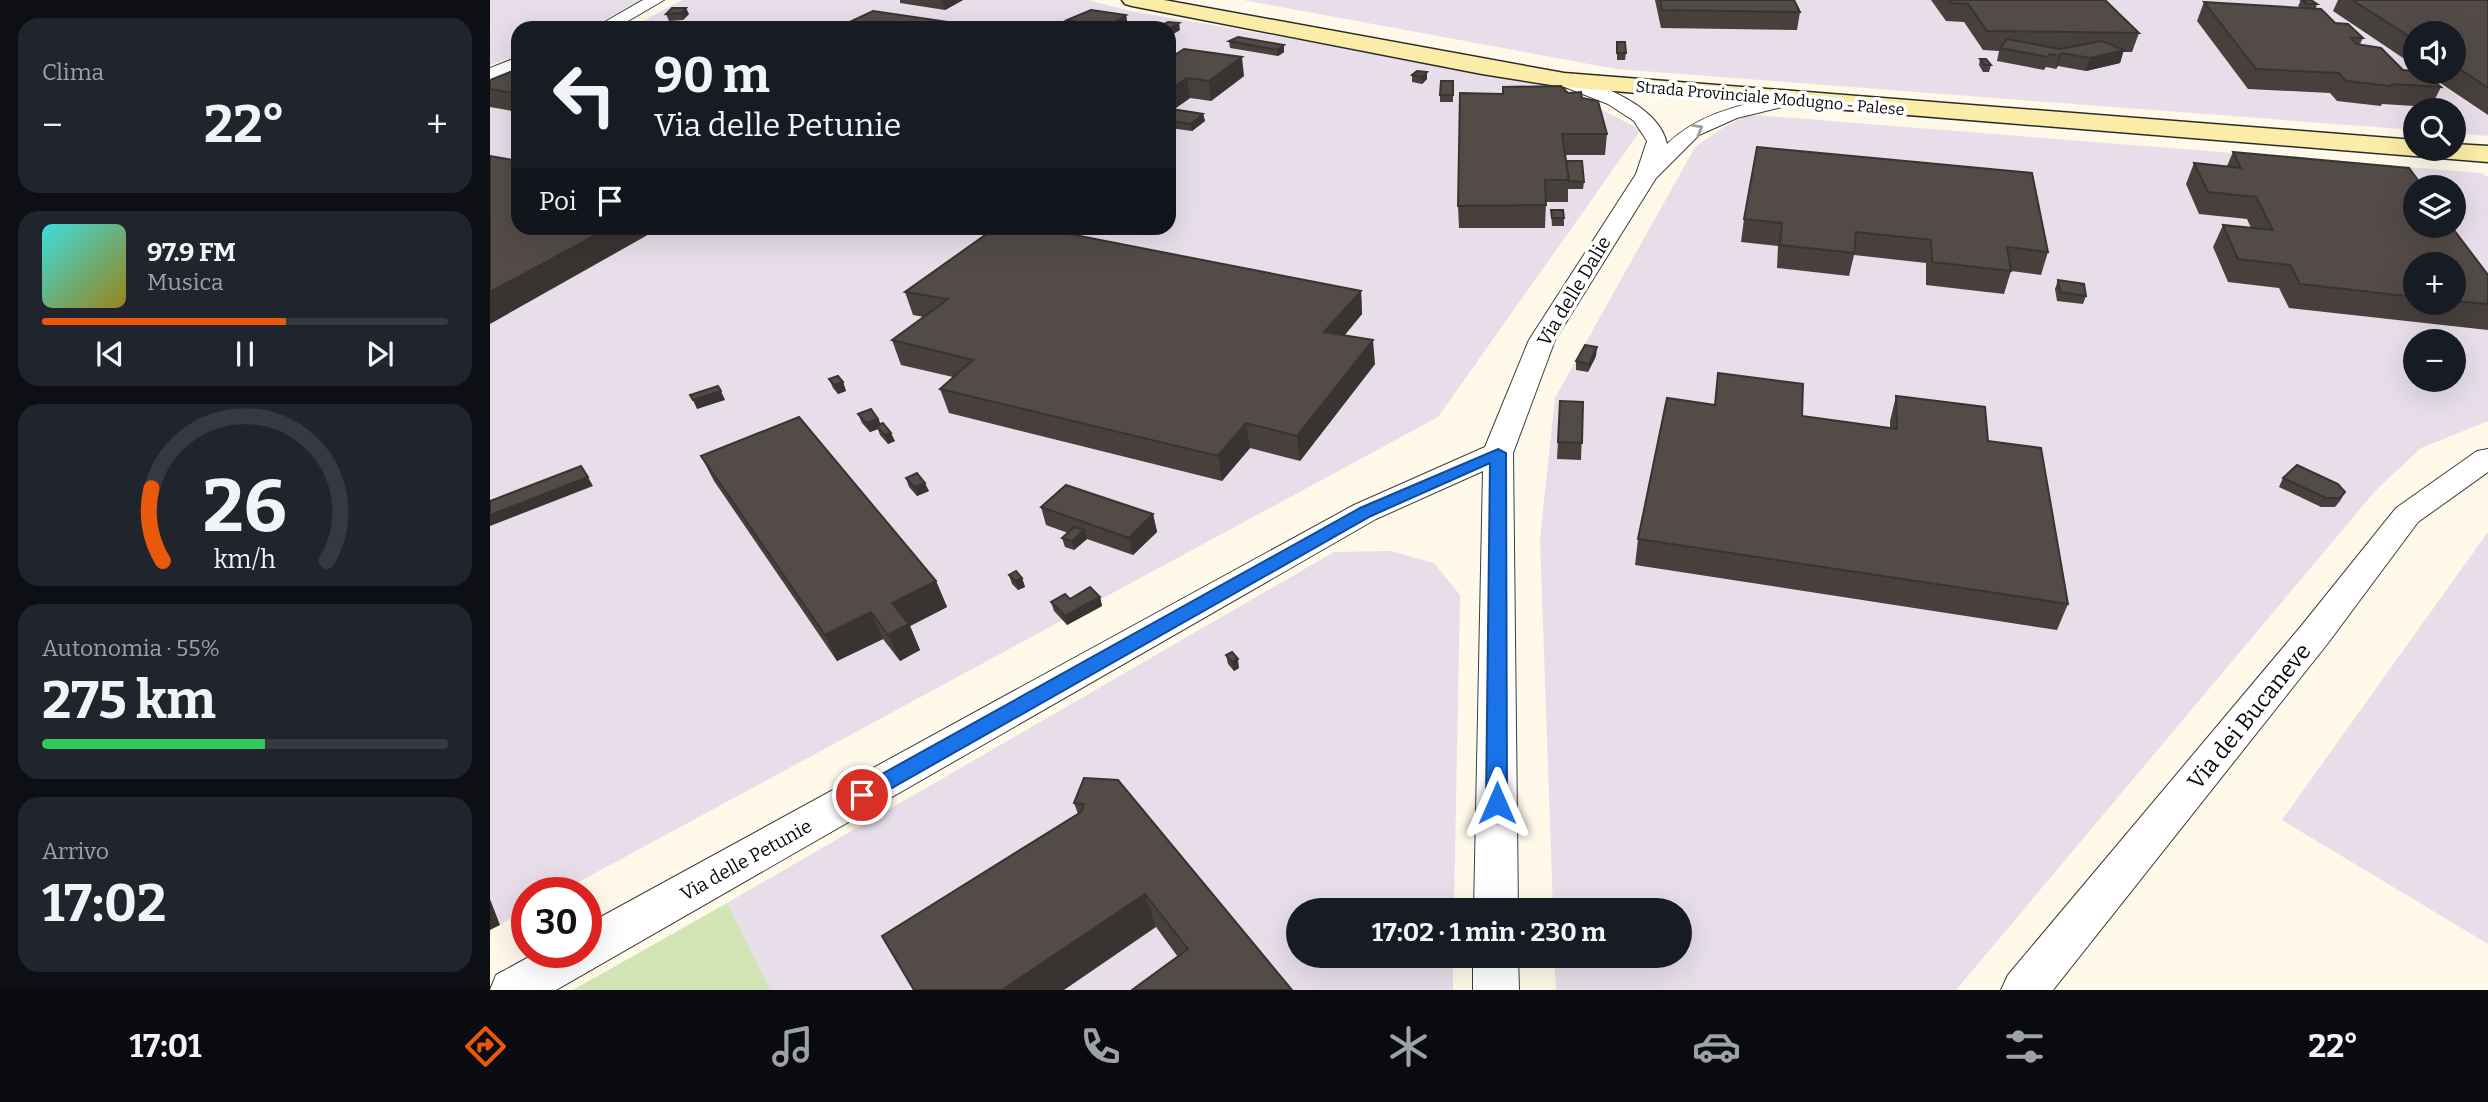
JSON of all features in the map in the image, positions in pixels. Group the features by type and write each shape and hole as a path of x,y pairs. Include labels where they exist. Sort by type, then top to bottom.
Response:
{"main road":[{"name":"Strada Provinciale Modugno - Palese","path":"1132,0 1482,68 1564,80 1787,100 2403,147"},
{"name":"Strada Provinciale Modugno - Palese","path":"1163,0 1512,63 1637,79 2403,137"},
{"path":"2466,142 2488,144"},
{"path":"2466,152 2488,154"}],"street":[{"path":"616,21 656,0"},
{"path":"490,75 511,66"},
{"path":"1564,80 1615,100 1642,117 1657,141 1647,174"},
{"name":"Via delle Dalie","path":"1496,898 1498,453 1542,340 1647,174 1692,131 1730,114 1787,100"},
{"name":"Via delle Petunie","path":"602,940 1365,512 1498,453"},
{"name":"Via dei Bucaneve","path":"2024,990 2306,645 2407,515 2488,458"},
{"path":"513,990 552,968"},
{"path":"1496,968 1496,990"}],"shaded area":[{"path":"490,0 641,0 602,21 511,21 511,58 490,65"},
{"path":"682,0 1088,0 1130,11 1550,83 1641,130 1438,417 588,877 511,877 511,919 490,930 490,97 511,88 511,235 1176,235 1176,21 643,21"},
{"path":"1243,0 2488,0 2488,136 2466,134 2466,98 2403,98 2403,129 1616,69"},
{"path":"1755,115 2482,173 2488,177 2488,421 2421,448 2376,490 1956,990 1556,990 1555,968 1692,968 1692,898 1553,898 1540,539 1555,398 1695,147 1746,116"},
{"path":"2488,532 2488,944 2282,820"},
{"path":"1390,551 1434,563 1460,595 1454,898 1286,898 1286,968 1453,968 1453,990 771,990 727,903 1334,552"}],"green space":[{"path":"727,903 771,990 573,990"}],"building":[{"path":"1660,0 1794,0 1800,12 1662,10"},
{"path":"1948,0 2105,0 2139,33 1987,31 1968,4 1951,3"},
{"path":"2301,0 2311,0 2317,4 2307,4"},
{"path":"2352,0 2488,0 2488,88 2466,73 2466,21 2403,21 2403,32"},
{"path":"2204,2 2321,9 2335,23 2348,24 2363,38 2351,38 2356,44 2381,48 2403,70 2403,84 2437,84 2441,87 2390,86 2346,81 2339,73 2256,69"},
{"path":"672,8 686,8 681,13 666,14"},
{"path":"1091,10 1126,15 1116,21 1067,20"},
{"path":"873,11 941,21 852,21"},
{"path":"1238,37 1284,45 1277,50 1229,41"},
{"path":"2007,39 2059,49 2102,41 2124,50 2090,58 2062,53 2059,56 2050,54 2048,57 2000,48"},
{"path":"1617,42 1625,42 1626,53 1617,53"},
{"path":"1184,49 1242,57 1209,81 1187,78 1176,85 1176,54"},
{"path":"1980,59 1986,59 1991,65 1985,65"},
{"path":"1417,71 1427,72 1422,77 1412,75"},
{"path":"511,72 511,93 490,89 490,80"},
{"path":"1441,81 1453,81 1453,95 1440,95"},
{"path":"1561,86 1568,93 1581,92 1582,98 1598,101 1607,134 1562,134 1569,180 1545,180 1546,205 1458,206 1460,93 1503,94 1503,87"},
{"path":"1176,110 1203,114 1191,124 1176,122"},
{"path":"1757,147 2032,173 2048,252 2007,247 2011,271 1932,262 1931,240 1856,232 1854,253 1780,245 1782,223 1744,219"},
{"path":"2233,152 2409,168 2414,175 2403,175 2403,238 2460,238 2488,275 2488,304 2466,302 2466,252 2403,252 2403,296 2300,284 2290,265 2238,259 2223,225 2273,230 2256,197 2208,192 2194,163 2241,168"},
{"path":"490,156 511,160 511,235 596,235 490,292"},
{"path":"1566,161 1582,161 1584,182 1569,181"},
{"path":"1551,210 1563,210 1564,218 1552,218"},
{"path":"985,235 1075,235 1361,291 1324,332 1373,340 1297,436 1246,423 1218,456 940,389 973,360 892,340 948,299 905,292"},
{"path":"2058,280 2084,284 2086,296 2060,292"},
{"path":"1585,345 1597,347 1589,364 1576,361"},
{"path":"1718,373 1803,384 1802,416 1897,429 1896,396 1985,407 1988,441 2041,448 2068,604 1638,539 1667,398 1715,405"},
{"path":"838,376 843,382 834,385 829,379"},
{"path":"718,386 721,391 693,400 690,395"},
{"path":"1560,401 1583,402 1582,443 1558,442"},
{"path":"871,409 878,419 866,423 858,414"},
{"path":"799,417 936,581 892,603 909,624 888,635 871,612 825,635 701,456"},
{"path":"883,423 891,433 885,435 876,426"},
{"path":"2297,465 2338,484 2345,492 2340,498 2326,498 2283,478"},
{"path":"581,466 588,477 490,515 490,501"},
{"path":"917,473 925,483 914,487 906,478"},
{"path":"1066,485 1153,514 1129,538 1041,507"},
{"path":"1074,527 1084,530 1072,541 1062,538"},
{"path":"1016,571 1022,578 1015,581 1009,575"},
{"path":"1090,587 1100,597 1065,616 1051,602 1065,594 1070,599"},
{"path":"1232,652 1238,659 1232,662 1226,655"},
{"path":"1084,778 1118,780 1292,990 1132,990 1188,949 1145,894 1002,990 914,990 882,936 1081,812 1084,804 1074,803"}],"route":[{"path":"862,795 1365,512 1498,453 1497,803"}]}
